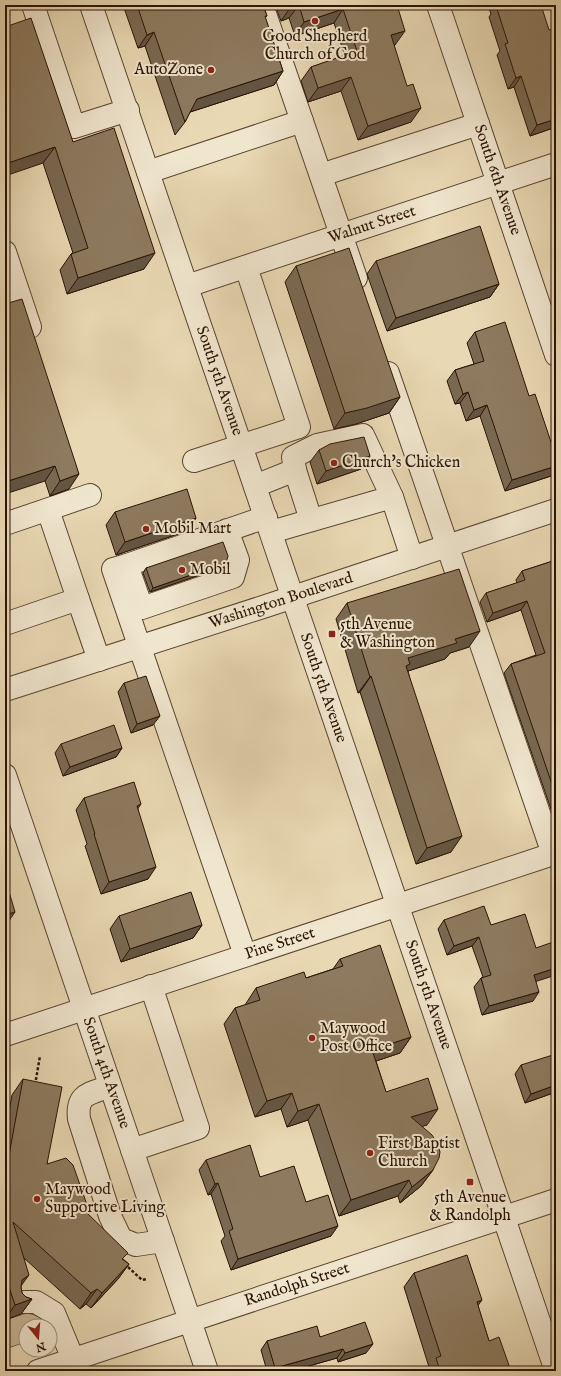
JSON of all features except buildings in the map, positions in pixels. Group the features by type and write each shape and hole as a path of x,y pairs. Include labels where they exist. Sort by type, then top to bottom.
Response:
{"street":[{"path":"33,5 74,127 128,110"},
{"name":"South 5th Avenue","path":"91,5 556,1371"},
{"path":"262,5 363,298"},
{"name":"South 6th Avenue","path":"438,5 556,355"},
{"path":"148,172 302,121"},
{"path":"321,176 478,124"},
{"name":"Walnut Street","path":"187,286 556,164"},
{"path":"5,252 32,332"},
{"path":"194,461 299,427 246,267"},
{"path":"383,357 554,854"},
{"path":"311,520 295,470 293,457 317,445 363,435 392,497 412,558"},
{"path":"255,486 295,470"},
{"path":"5,524 90,495"},
{"path":"246,955 140,647 127,565 154,561 200,546 227,530 311,520 392,497"},
{"path":"48,510 100,660"},
{"name":"Washington Boulevard","path":"5,690 556,510"},
{"path":"135,613 165,594 211,579 233,577 238,560 227,530"},
{"path":"5,624 78,599"},
{"name":"South 4th Avenue","path":"5,775 207,1371"},
{"name":"Pine Street","path":"5,1034 554,854"},
{"path":"132,1150 198,1128 151,986"},
{"path":"110,1086 85,1096 81,1099 78,1109 79,1119 110,1216 122,1238 134,1245 163,1241"},
{"name":"Randolph Street","path":"38,1371 556,1200"},
{"path":"22,1302 36,1302 54,1313 74,1359"}],"path":[{"path":"34,1092 40,1056"}],"shaded area":[{"path":"27,1313 40,1318 18,1318 18,1345 5,1349 5,1320"}],"place":[{"name":"Good Shepherd Church of God","path":"315,21"},
{"name":"AutoZone","path":"211,70"},
{"name":"Church's Chicken","path":"334,463"},
{"name":"Mobil Mart","path":"146,529"},
{"name":"Mobil","path":"182,570"},
{"name":"5th Avenue & Washington","path":"332,634"},
{"name":"Maywood Post Office","path":"312,1038"},
{"name":"First Baptist Church","path":"370,1153"},
{"name":"5th Avenue & Randolph","path":"470,1182"},
{"name":"Maywood Supportive Living","path":"37,1199"}]}
